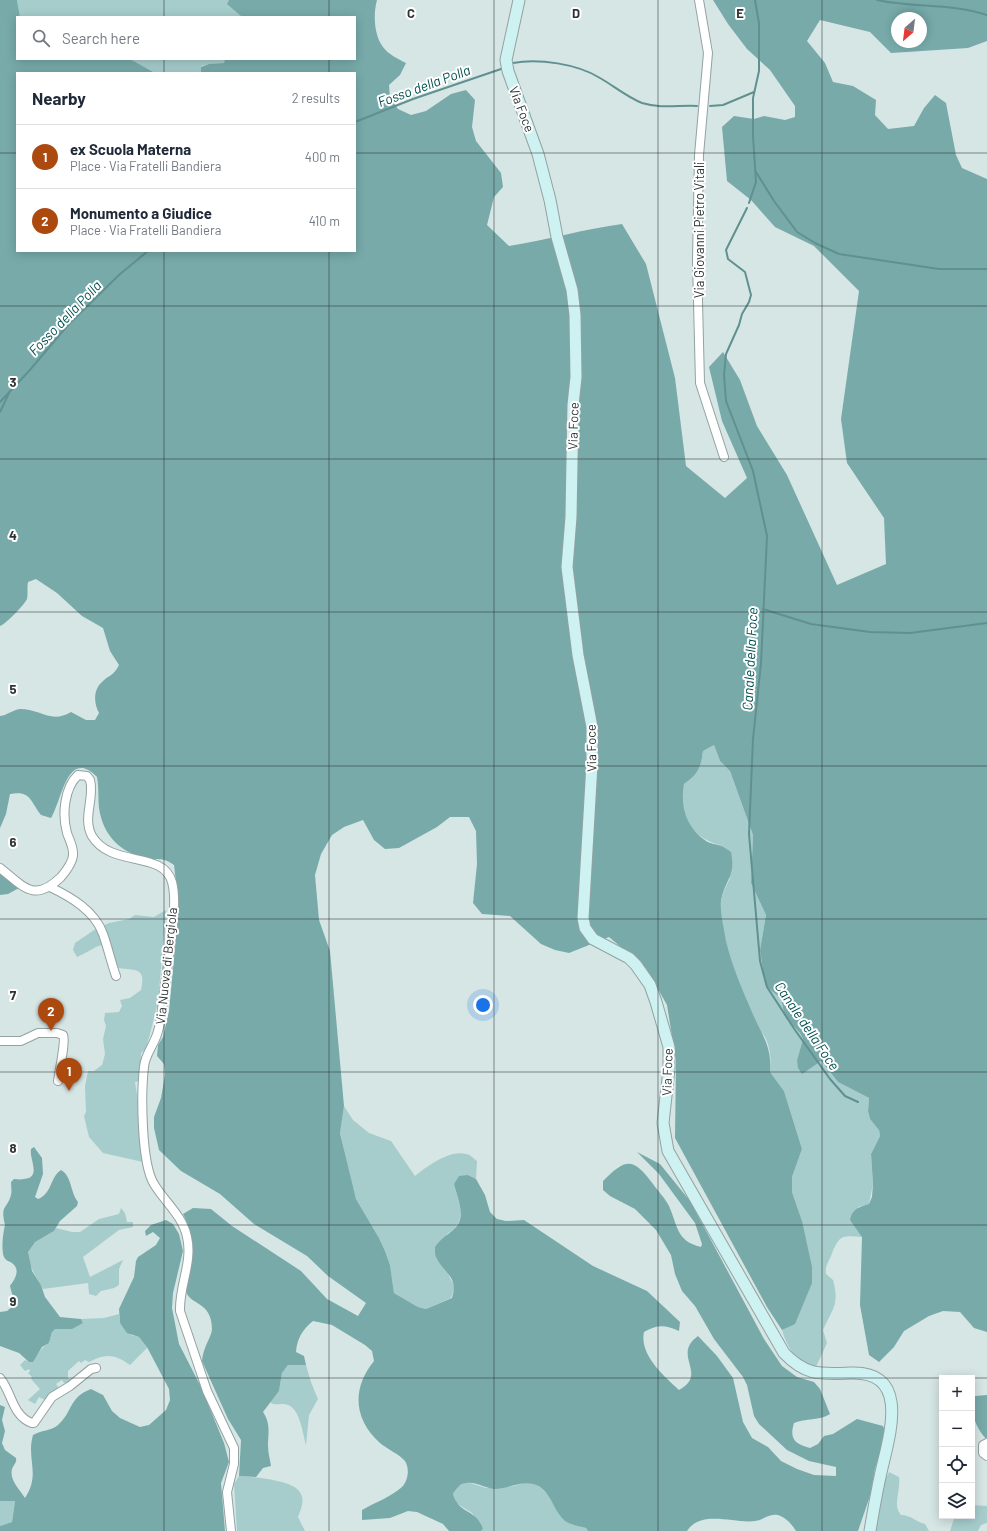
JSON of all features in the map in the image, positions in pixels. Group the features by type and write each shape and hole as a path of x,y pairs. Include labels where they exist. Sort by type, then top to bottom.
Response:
{"main road":[{"name":"Via Foce","path":"519,0 506,60 508,71 538,154 550,200 558,244 572,290 575,315 576,377 573,405 571,517 567,567 578,655 592,727 589,828 582,907 585,928 592,939 629,958 636,964 650,985 664,1026 669,1047 669,1076 663,1123 668,1151 776,1341 793,1363 809,1372 865,1374 876,1378 889,1394 893,1408 892,1427 880,1476 870,1531"}],"street":[{"name":"Via Giovanni Pietro Vitali","path":"699,0 708,53 699,155 697,260 700,383 724,457"},
{"name":"Via Nuova di Bergiola","path":"50,887 64,874 72,861 73,854 65,823 65,812 69,788 78,775 87,776 92,787 88,819 89,828 96,840 120,856 162,866 169,874 172,883 172,932 158,1032 144,1066 146,1157 148,1172 153,1183 180,1219 187,1236 189,1252 180,1300 180,1311 207,1391 234,1448 234,1464 227,1492 231,1531"},
{"path":"0,868 26,888 35,892 50,887 81,905 98,924 103,933 116,976"},
{"path":"0,1041 21,1041 38,1033 57,1033 62,1035 65,1041 61,1054 58,1081"},
{"path":"0,1378 10,1394 13,1405 28,1422 34,1423 52,1397 70,1386 91,1369 96,1368"},
{"path":"987,1443 983,1445 983,1453 987,1456"}],"shaded area":[{"path":"0,0 17,0 20,16 16,16 16,60 132,60 153,72 16,72 16,252 356,252 356,72 201,72 201,67 209,64 224,63 225,60 356,60 356,16 241,16 227,4 229,0 377,0 375,24 380,42 388,52 406,63 400,75 389,85 390,98 398,109 411,115 426,111 451,94 466,90 475,100 472,127 476,141 501,173 503,187 494,197 487,225 509,246 622,224 646,264 675,378 686,466 725,498 747,478 722,421 709,367 723,352 740,380 757,426 787,475 837,585 886,564 884,518 847,463 841,419 859,291 814,246 775,227 751,200 727,181 722,127 734,116 754,119 764,116 785,120 795,117 795,106 770,70 747,49 728,24 713,0 987,0 987,41 968,48 891,53 870,32 820,20 807,41 825,63 833,82 853,86 876,100 875,115 888,129 914,126 924,108 935,95 946,103 956,155 962,168 987,179 987,1332 974,1328 960,1312 943,1311 929,1316 904,1331 894,1347 879,1362 869,1355 860,1305 862,1237 850,1220 852,1213 859,1207 869,1204 872,1197 873,1184 871,1154 880,1136 879,1130 870,1119 868,1111 869,1098 838,1082 821,1061 802,1074 798,1068 797,1060 803,1039 800,1033 785,1017 781,999 765,985 760,950 766,915 751,883 753,835 730,771 720,761 714,745 703,751 701,762 696,774 684,784 684,808 689,823 699,835 708,842 722,846 731,852 731,873 721,901 726,941 731,959 752,1012 766,1041 768,1047 770,1072 784,1091 802,1149 792,1177 792,1192 802,1221 812,1267 812,1283 795,1324 782,1330 767,1307 675,1138 676,1061 667,1005 646,968 609,937 569,953 555,950 541,944 510,916 482,914 473,903 477,864 476,831 469,817 450,817 437,827 399,848 385,849 374,840 363,820 344,827 332,835 321,854 315,875 319,920 330,951 344,1106 340,1133 356,1199 385,1251 390,1265 394,1293 418,1307 426,1309 452,1298 454,1285 450,1276 436,1257 435,1247 459,1223 461,1213 454,1184 459,1176 468,1175 476,1179 485,1195 490,1212 497,1219 506,1221 524,1220 593,1266 647,1291 680,1322 679,1331 662,1326 644,1332 643,1341 645,1349 654,1364 660,1372 679,1390 687,1384 691,1377 688,1350 691,1343 698,1336 717,1356 733,1378 743,1422 752,1438 768,1447 781,1461 797,1469 814,1475 836,1476 836,1467 809,1461 787,1450 759,1424 754,1416 747,1385 743,1377 714,1339 695,1306 682,1291 675,1274 671,1255 656,1230 635,1209 610,1196 603,1190 603,1181 611,1173 624,1165 634,1165 646,1175 666,1200 682,1237 687,1241 701,1247 702,1244 695,1223 659,1174 637,1152 660,1164 690,1201 764,1339 782,1366 797,1377 814,1382 820,1389 830,1414 821,1418 803,1420 794,1423 792,1433 794,1440 800,1445 810,1448 818,1444 824,1436 833,1434 857,1419 883,1426 886,1434 875,1469 870,1496 858,1531 796,1531 786,1519 775,1515 755,1521 709,1519 693,1524 687,1531 588,1531 586,1528 565,1521 558,1513 544,1490 535,1484 529,1483 496,1489 470,1483 462,1484 458,1487 453,1494 456,1501 463,1509 472,1514 480,1522 483,1529 481,1531 449,1531 443,1524 417,1512 408,1511 390,1518 362,1520 362,1510 388,1497 402,1487 407,1478 407,1464 402,1458 380,1443 371,1434 360,1414 359,1392 367,1371 374,1361 372,1351 365,1345 332,1325 313,1321 301,1334 296,1352 304,1356 306,1365 288,1365 282,1373 279,1391 263,1412 266,1416 268,1425 268,1449 271,1466 263,1468 256,1477 239,1476 241,1440 228,1419 202,1361 204,1351 212,1332 211,1320 205,1308 188,1296 185,1288 191,1262 192,1241 189,1228 183,1214 193,1208 211,1209 232,1226 301,1271 327,1299 358,1316 366,1303 328,1276 307,1256 254,1224 220,1194 181,1171 159,1150 154,1128 154,1117 161,1098 165,1075 164,1064 157,1056 158,1045 163,1037 169,1011 179,906 174,865 163,860 149,859 135,855 120,846 108,834 101,818 99,808 97,777 87,769 79,768 72,772 62,790 51,818 41,815 26,795 17,793 10,794 6,814 0,828 0,716 20,709 58,717 71,712 86,720 95,720 99,713 95,702 98,686 115,671 119,665 110,651 103,628 82,616 57,593 36,579 28,582 27,599 10,618 0,626"},
{"path":"17,0 229,0 228,4 241,16 20,16"},
{"path":"132,60 225,60 224,63 201,66 201,72 153,72"},
{"path":"714,745 720,761 730,771 753,835 751,883 766,915 760,950 765,985 781,999 785,1017 800,1033 803,1039 797,1060 802,1073 820,1061 838,1082 869,1098 868,1111 870,1119 879,1129 880,1136 871,1154 873,1184 869,1204 858,1207 862,1237 849,1236 841,1238 836,1244 826,1267 826,1274 833,1280 836,1295 832,1312 823,1330 827,1343 816,1367 803,1362 794,1354 784,1337 782,1330 795,1323 802,1221 792,1192 792,1177 802,1149 784,1091 770,1072 768,1043 758,1026 744,995 728,950 724,935 721,901 730,878 720,845 701,837 694,830 688,823 683,805 684,784 696,774 701,762 703,751"},
{"path":"0,873 19,888 8,894 0,895"},
{"path":"166,910 158,1002 146,1048 141,1053 140,1081 135,1082 140,1114 143,1162 103,1153 89,1137 84,1116 86,1112 85,1086 88,1071 94,1071 102,1065 105,1054 103,1039 106,1026 104,1020 105,1013 119,1012 122,1006 120,1000 130,998 141,990 142,977 139,972 135,970 119,968 115,963 107,944 96,947 77,957 73,950 75,943 97,928 109,923 129,919 135,915 154,917"},
{"path":"344,1106 353,1120 369,1133 391,1141 415,1176 439,1160 453,1154 467,1154 477,1161 476,1179 468,1175 454,1184 461,1211 458,1223 454,1229 447,1234 447,1267 449,1276 454,1286 451,1298 426,1309 418,1307 394,1293 390,1265 385,1251 356,1199 340,1132"},
{"path":"34,1147 42,1158 43,1174 35,1197 38,1199 43,1197 57,1173 61,1170 67,1176 75,1198 78,1202 77,1206 60,1221 54,1231 35,1242 28,1252 32,1271 41,1285 45,1297 60,1317 81,1319 83,1323 72,1329 55,1329 52,1332 49,1343 42,1347 33,1362 29,1362 19,1353 0,1346 0,1312 7,1311 14,1305 15,1297 12,1294 10,1286 17,1272 15,1266 4,1257 3,1254 5,1225 3,1214 11,1195 11,1182 14,1179 29,1178 34,1172 31,1149"},
{"path":"121,1208 125,1213 127,1222 133,1222 133,1227 119,1230 83,1257 90,1277 123,1260 119,1269 119,1285 114,1288 101,1291 96,1296 89,1294 88,1283 43,1289 30,1266 28,1253 30,1247 56,1228 72,1232 80,1232 99,1219 119,1214"},
{"path":"166,1220 173,1224 179,1234 183,1251 173,1293 172,1308 179,1344 201,1387 224,1443 229,1462 221,1483 225,1531 0,1531 0,1526 12,1522 15,1501 0,1501 0,1405 5,1407 2,1420 5,1431 2,1443 5,1450 16,1458 16,1462 11,1473 13,1481 25,1498 30,1489 33,1474 31,1444 33,1435 58,1425 63,1420 74,1401 84,1393 91,1389 103,1395 112,1411 120,1418 140,1427 149,1425 166,1410 170,1400 169,1389 147,1347 139,1337 127,1333 120,1323 119,1309 134,1277 138,1257 156,1245 160,1238 153,1232 146,1236 145,1231 151,1225"},
{"path":"119,1314 120,1323 131,1335 139,1337 148,1347 130,1365 125,1361 110,1356 100,1357 89,1362 85,1360 81,1363 79,1361 68,1371 68,1378 73,1381 70,1383 64,1383 62,1380 56,1384 59,1388 45,1400 39,1397 35,1404 28,1400 40,1389 31,1379 32,1377 28,1373 30,1371 29,1369 25,1371 20,1365 25,1360 29,1362 32,1360 43,1347 49,1343 52,1332 55,1328 83,1323 81,1319 104,1318"},
{"path":"288,1365 306,1365 318,1399 309,1415 306,1445 300,1422 292,1407 270,1402 279,1391 282,1373"},
{"path":"987,1395 987,1440 975,1421 975,1396"},
{"path":"889,1472 899,1477 897,1502 898,1511 901,1515 908,1516 925,1524 929,1531 873,1531 883,1484"},
{"path":"239,1476 271,1480 295,1487 301,1494 303,1501 298,1517 305,1531 237,1531 234,1484"},
{"path":"467,1482 486,1488 533,1483 548,1495 560,1516 567,1522 586,1528 588,1531 481,1531 483,1529 472,1513 456,1503 453,1494 458,1486"},
{"path":"0,1501 15,1501 12,1522 0,1526"},
{"path":"975,1505 987,1506 987,1523 981,1525 978,1531 950,1531 954,1519 975,1519"}],"waterway":[{"name":"Canale della Foce","path":"749,203 756,182 753,136 753,98 759,71 759,23 755,0"},
{"path":"877,0 946,7 973,11 987,15"},
{"name":"Fosso della Polla","path":"513,63 534,61 558,63 591,73 631,98 642,103 663,106 697,106"},
{"name":"Fosso della Polla","path":"356,122 413,99 501,69"},
{"name":"Fosso della Polla","path":"710,106 723,105 754,92"},
{"path":"756,172 774,201 797,232 815,243 839,254 939,269 987,269"},
{"name":"Canale della Foce","path":"747,208 726,250 728,259 745,272 751,295 726,354 724,375 726,401 753,471 767,536 761,663 753,739 749,834 760,961 767,987 795,1030 830,1079 845,1096 858,1102"},
{"name":"Fosso della Polla","path":"0,402 29,371 68,325 120,274 147,252"},
{"name":"Fosso della Polla","path":"0,412 9,393"},
{"path":"763,609 811,624 870,632 910,633 987,623"}],"place":[{"name":"Monumento a Giudice","path":"51,1031"},
{"name":"ex Scuola Materna","path":"69,1091"}]}
